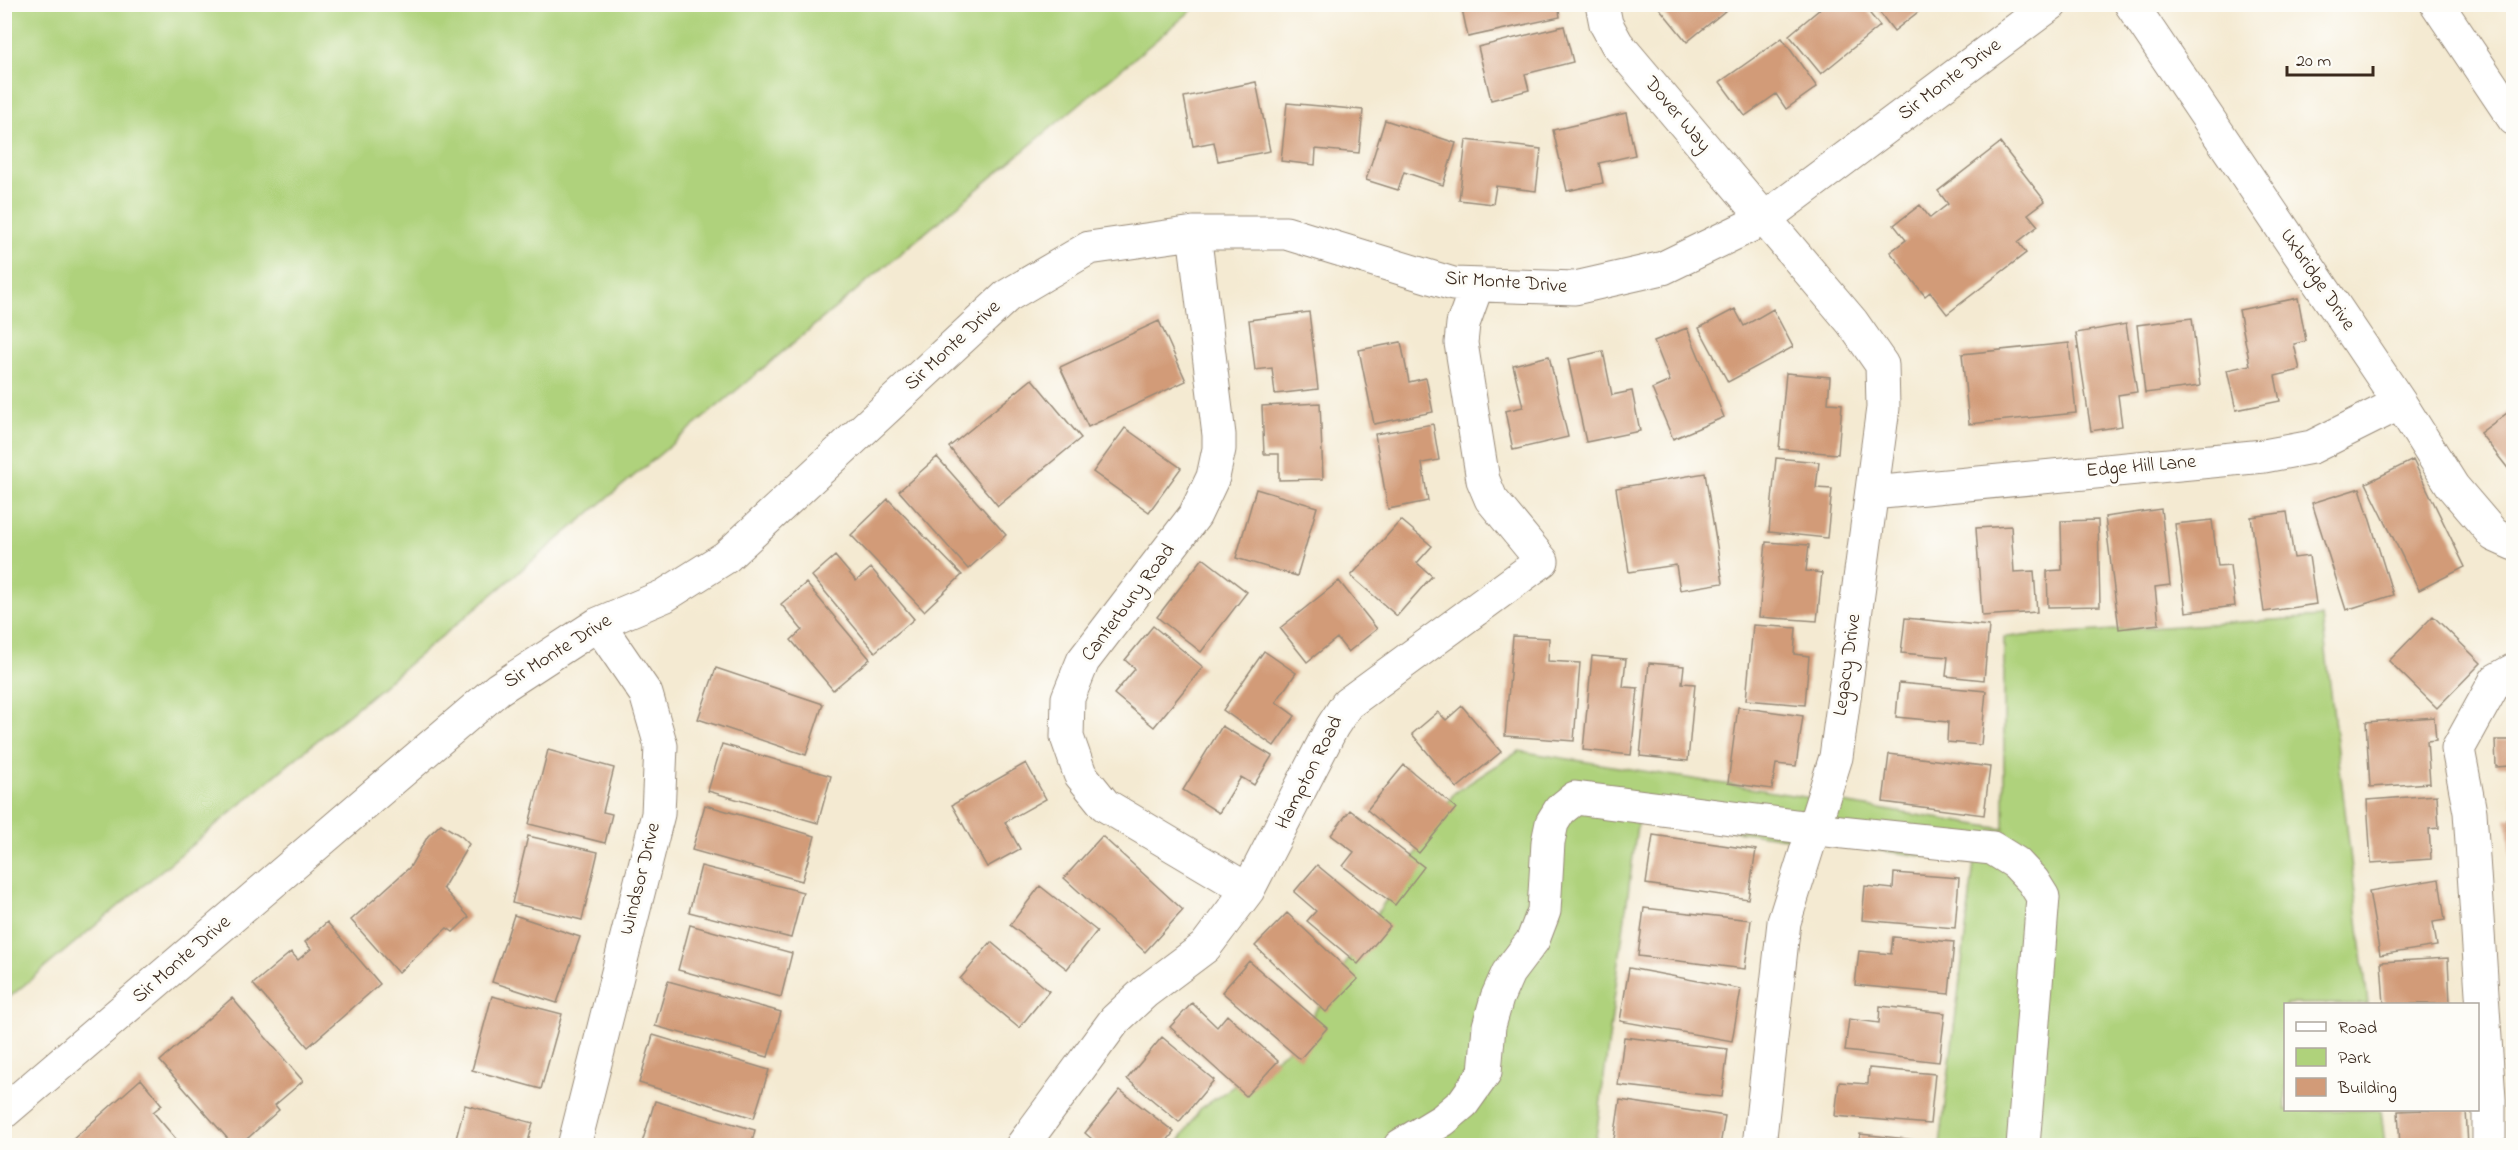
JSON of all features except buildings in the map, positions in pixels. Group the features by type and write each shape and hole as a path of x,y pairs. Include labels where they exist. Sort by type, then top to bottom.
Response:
{"street":[{"name":"Dover Way","path":"1602,4 1606,24 1613,38 1764,219"},
{"name":"Sir Monte Drive","path":"4,1112 498,689 598,624 664,596 726,557 1007,296 1089,248 1194,233 1286,233 1453,284 1477,285 1575,288 1664,268 1764,219 2051,4"},
{"name":"Uxbridge Drive","path":"2131,4 2400,404 2453,487 2494,535 2514,544"},
{"path":"2437,4 2514,119"},
{"name":"Legacy Drive","path":"1759,1146 1784,922 1836,757 1883,408 1882,365 1852,322 1764,219"},
{"name":"Canterbury Road","path":"1194,233 1218,421 1217,464 1209,491 1195,515 1083,661 1068,698 1067,737 1080,774 1105,805 1248,890"},
{"name":"Hampton Road","path":"1022,1146 1114,1020 1145,992 1206,947 1248,890 1332,727 1347,704 1542,561 1491,499 1483,480 1461,344 1463,324 1477,285"},
{"name":"Edge Hill Lane","path":"1872,493 2264,456 2312,447 2400,404"},
{"name":"Windsor Drive","path":"574,1146 658,814 661,758 661,746 646,694 598,624"},
{"path":"2489,1146 2489,1098 2470,812 2458,749 2496,680 2514,670"},
{"path":"1400,1146 1443,1120 1463,1103 1485,1072 1489,1026 1497,998 1508,973 1533,940 1544,911 1548,842 1552,823 1560,810 1575,798 1992,848 2016,863 2033,881 2043,897 2023,1146"}],"green space":[{"path":"5,4 1198,4 1198,5 5,1001"},
{"path":"2322,617 2368,1003 2284,1003 2284,1111 2381,1111 2385,1145 1940,1145 1974,863 1638,818 1595,1145 1176,1146 1200,1109 1293,1046 1454,793 1519,751 2004,829 2004,637"}]}
